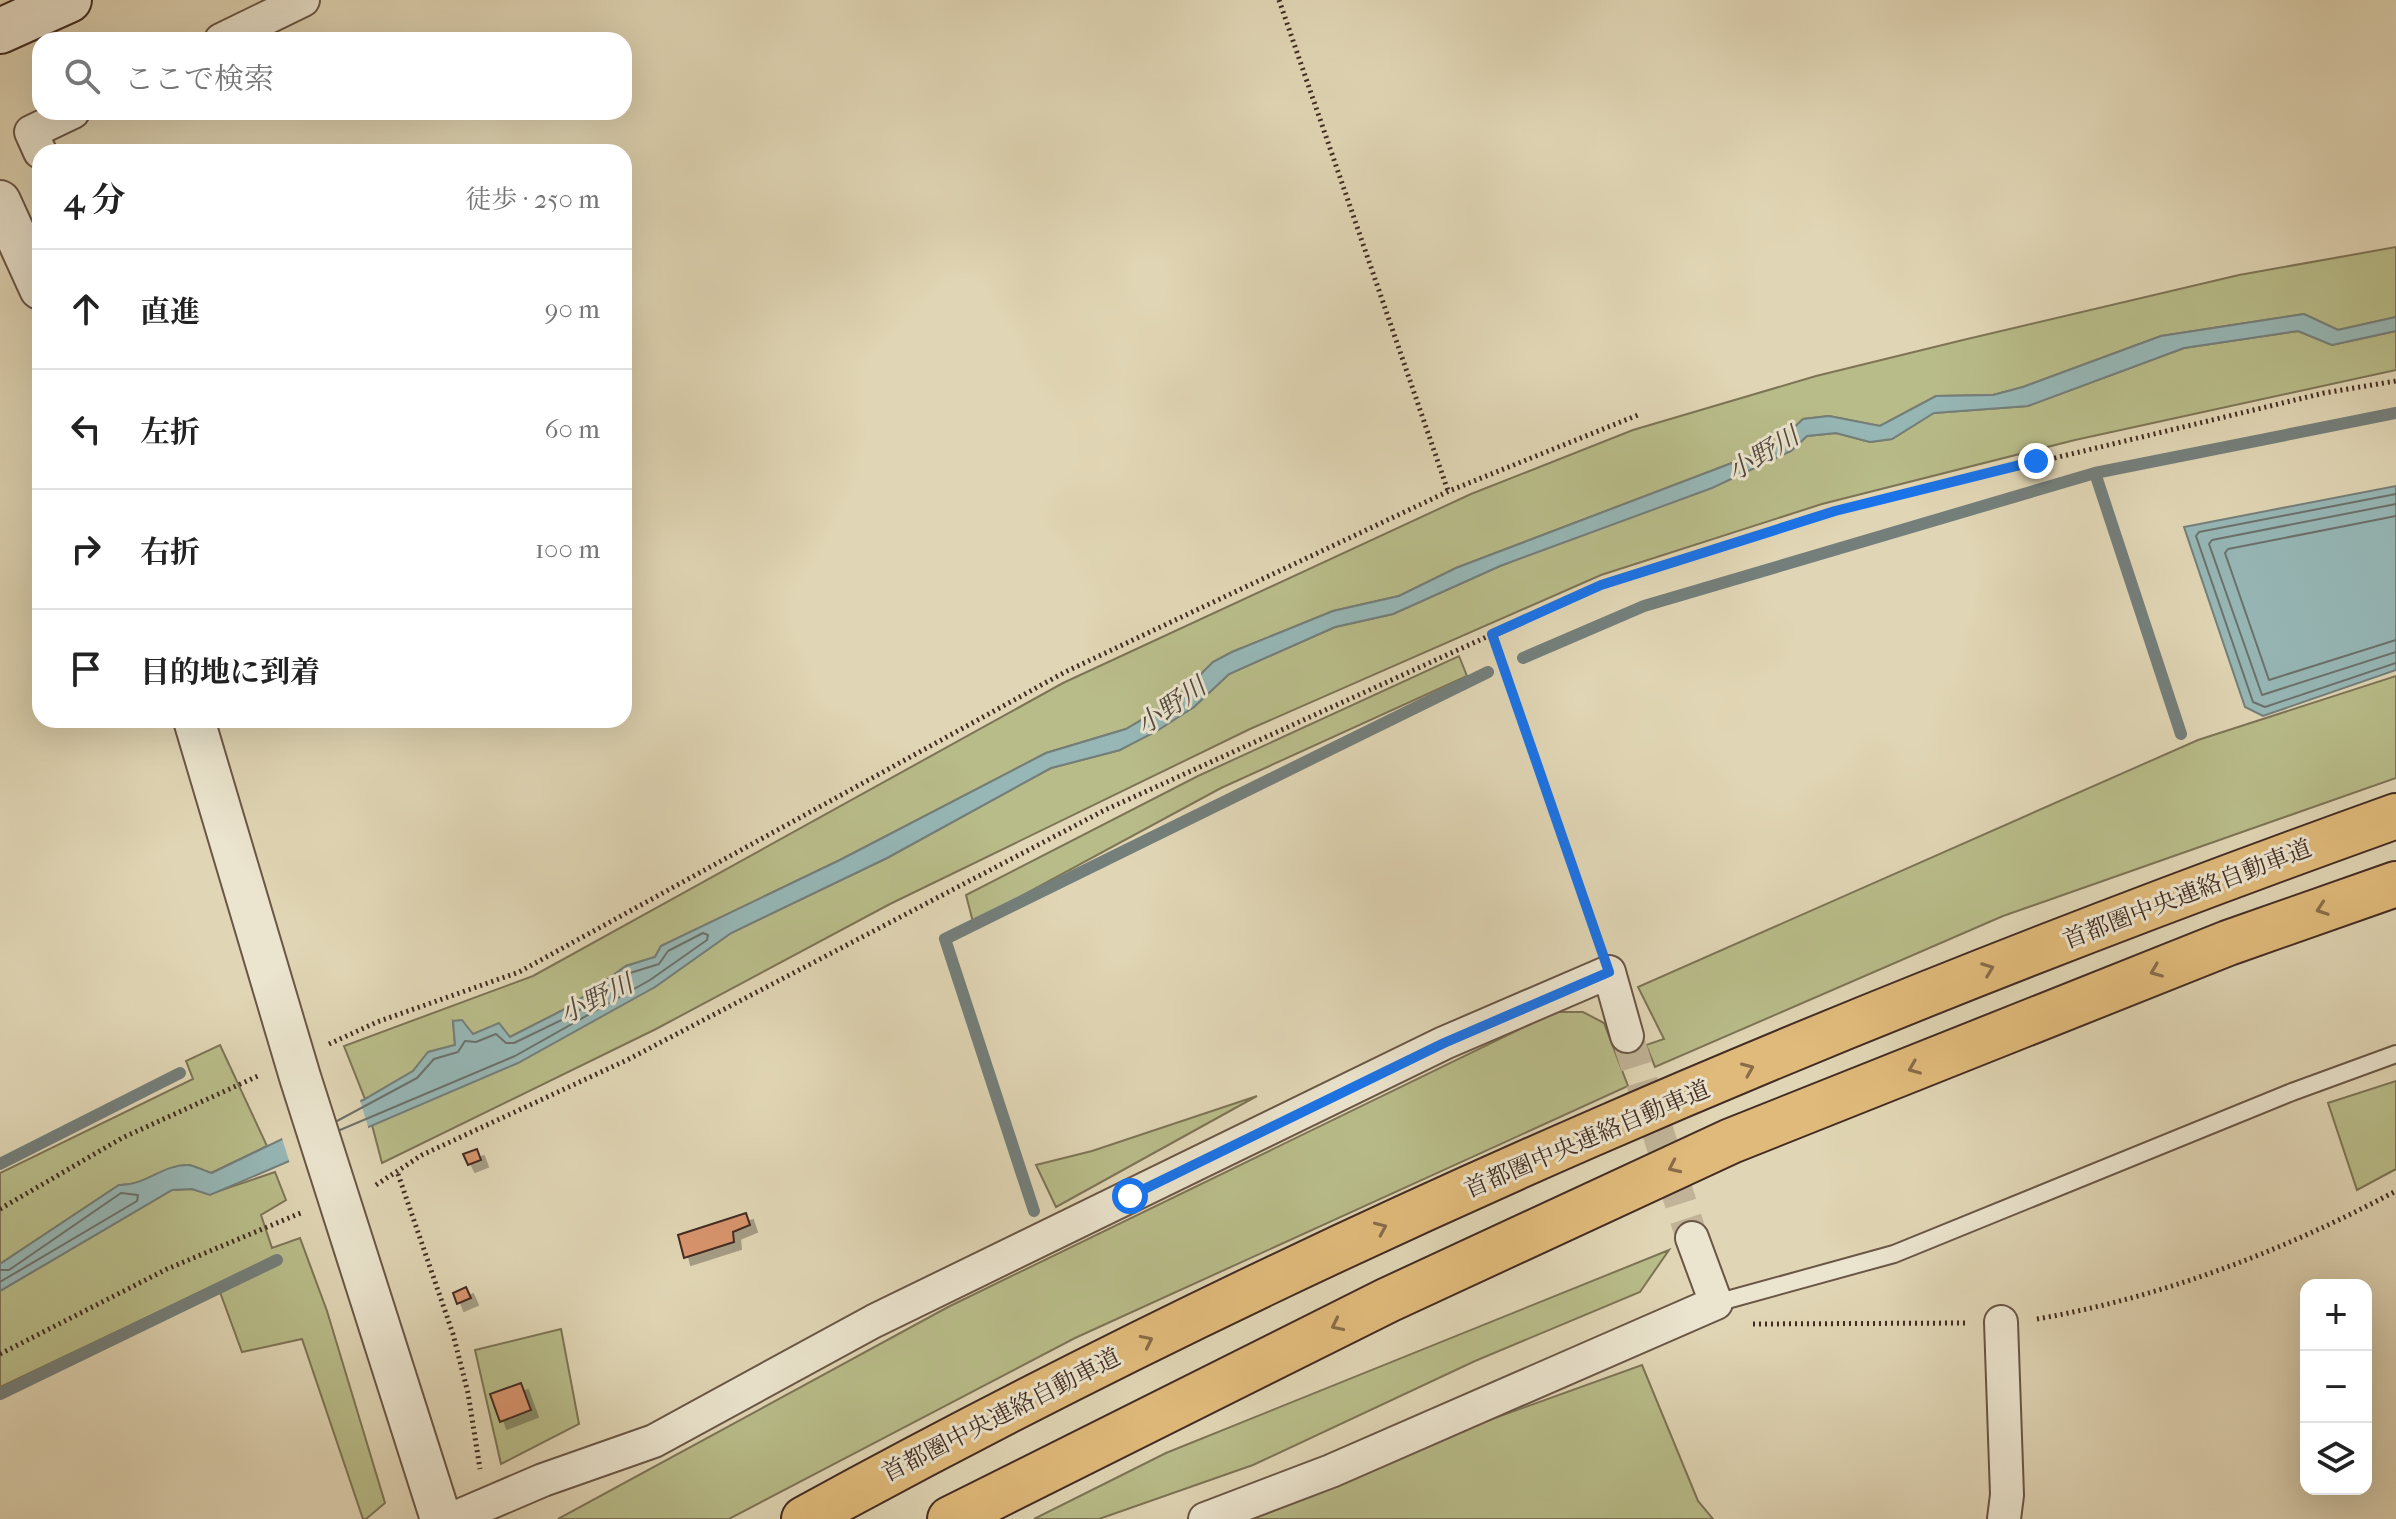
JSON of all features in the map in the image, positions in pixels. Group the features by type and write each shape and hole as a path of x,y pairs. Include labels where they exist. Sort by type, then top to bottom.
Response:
{"highway":[{"name":"首都圏中央連絡自動車道","path":"804,1519 1116,1355 1378,1230 1955,982 2396,816"},
{"path":"950,1519 1388,1300 1731,1141 2228,943 2396,884"}],"main road":[{"path":"0,31 69,0"}],"street":[{"path":"237,32 303,0"},
{"path":"36,144 31,132 56,120"},
{"path":"0,201 32,271"},
{"path":"196,728 298,1068 441,1519"},
{"path":"452,1519 488,1502 654,1441 902,1307 1430,1050 1609,972 1627,1036"},
{"path":"1205,1519 1331,1471 1716,1303 1692,1238"},
{"path":"2001,1322 2007,1495 2004,1519"}],"lane":[{"path":"1716,1303 1894,1254 2292,1092 2396,1054"}],"path":[{"path":"1279,0 1449,491"},
{"path":"0,1354 167,1269 337,1192 398,1174 422,1155 627,1060 1105,810 1601,585 1835,511 2324,393 2396,381"},
{"path":"0,1209 122,1138 298,1068 377,1022 519,972 1065,672 1449,491 1638,415"},
{"path":"1492,634 1609,972"},
{"path":"398,1174 453,1334 468,1393 488,1502"},
{"path":"1716,1303 1752,1324 2001,1322 2119,1303 2196,1279 2346,1218 2396,1191"}],"green space":[{"path":"2396,247 2396,317 2338,330 2304,314 2161,336 1993,395 1936,396 1880,426 1829,416 1803,419 1784,438 1753,455 1456,568 1399,596 1333,611 1232,652 1213,662 1175,700 1126,729 1046,753 840,860 661,946 655,957 626,966 569,1007 510,1037 473,1034 453,1021 455,1045 429,1052 413,1071 365,1099 344,1046 533,976 1063,683 1471,494 1633,430 1816,376 2239,275"},
{"path":"2298,331 2332,345 2396,331 2396,370 2075,440 1822,504 1601,575 1250,729 890,904 656,1029 382,1163 372,1125 434,1098 655,987 731,933 887,858 1051,768 1120,750 1194,707 1229,674 1335,627 1393,614 1500,566 1791,451 1807,436 1836,433 1870,442 1892,439 1933,413 2028,406 2184,348"},
{"path":"1459,656 1467,676 1221,788 973,922 966,895 1198,776"},
{"path":"2396,676 2396,778 2003,916 1655,1067 1646,1045 1664,1039 1638,987 2198,740"},
{"path":"1555,1012 1583,1012 1604,1023 1628,1086 1075,1338 729,1519 558,1519 948,1307"},
{"path":"220,1045 267,1146 211,1173 193,1166 178,1166 137,1182 119,1185 0,1264 0,1173 193,1079 186,1061"},
{"path":"2396,1081 2396,1169 2357,1190 2328,1103"},
{"path":"1257,1096 1056,1207 1036,1165 1092,1151"},
{"path":"275,1172 286,1200 261,1215 272,1248 300,1238 327,1311 385,1503 366,1519 363,1519 302,1339 242,1352 217,1284 0,1387 0,1291 172,1190 192,1189 210,1194"},
{"path":"1669,1250 1640,1292 1475,1361 1253,1465 1099,1519 1034,1519 1166,1453"},
{"path":"561,1329 579,1424 501,1464 475,1350"},
{"path":"1642,1365 1698,1501 1713,1519 1242,1519 1406,1450"}],"water":[{"name":"小野川","path":"2304,314 2338,330 2396,317 2396,331 2332,345 2298,331 2184,348 2028,406 1934,413 1892,439 1870,442 1836,433 1807,436 1791,451 1712,488 1500,566 1393,614 1335,627 1229,674 1194,707 1157,731 1120,750 1051,768 887,858 731,933 655,987 518,1063 210,1195 192,1189 172,1190 0,1291 0,1264 119,1185 137,1182 178,1166 190,1165 212,1173 365,1099 413,1071 428,1052 455,1045 453,1021 462,1020 473,1034 499,1023 510,1037 569,1007 626,966 655,957 661,946 840,860 1046,753 1126,729 1175,700 1213,662 1232,652 1333,611 1399,596 1456,568 1753,455 1783,438 1803,419 1829,416 1880,426 1936,396 1993,395 2023,387 2161,336"},
{"path":"2396,486 2396,670 2263,716 2245,707 2184,527"}],"pier":[{"path":"359,1097 369,1130 290,1164 281,1135"}],"building":[{"path":"477,1149 481,1160 468,1165 463,1154"},
{"path":"746,1213 750,1225 733,1232 734,1242 684,1258 678,1235"},
{"path":"466,1287 471,1298 457,1304 453,1293"},
{"path":"521,1383 531,1410 500,1422 490,1394"}],"waterway":[{"path":"1523,658 1644,606 2095,473 2396,413"},
{"path":"2095,473 2181,734"},
{"path":"1034,1211 945,939 1488,672"},
{"path":"0,1164 180,1073"},
{"path":"0,1394 277,1260"}],"tunnel":[{"path":"1627,1036 1692,1238"}],"route":[{"path":"1130,1196 1444,1043 1609,972 1492,634 1601,585 1835,511 2036,461"}]}
